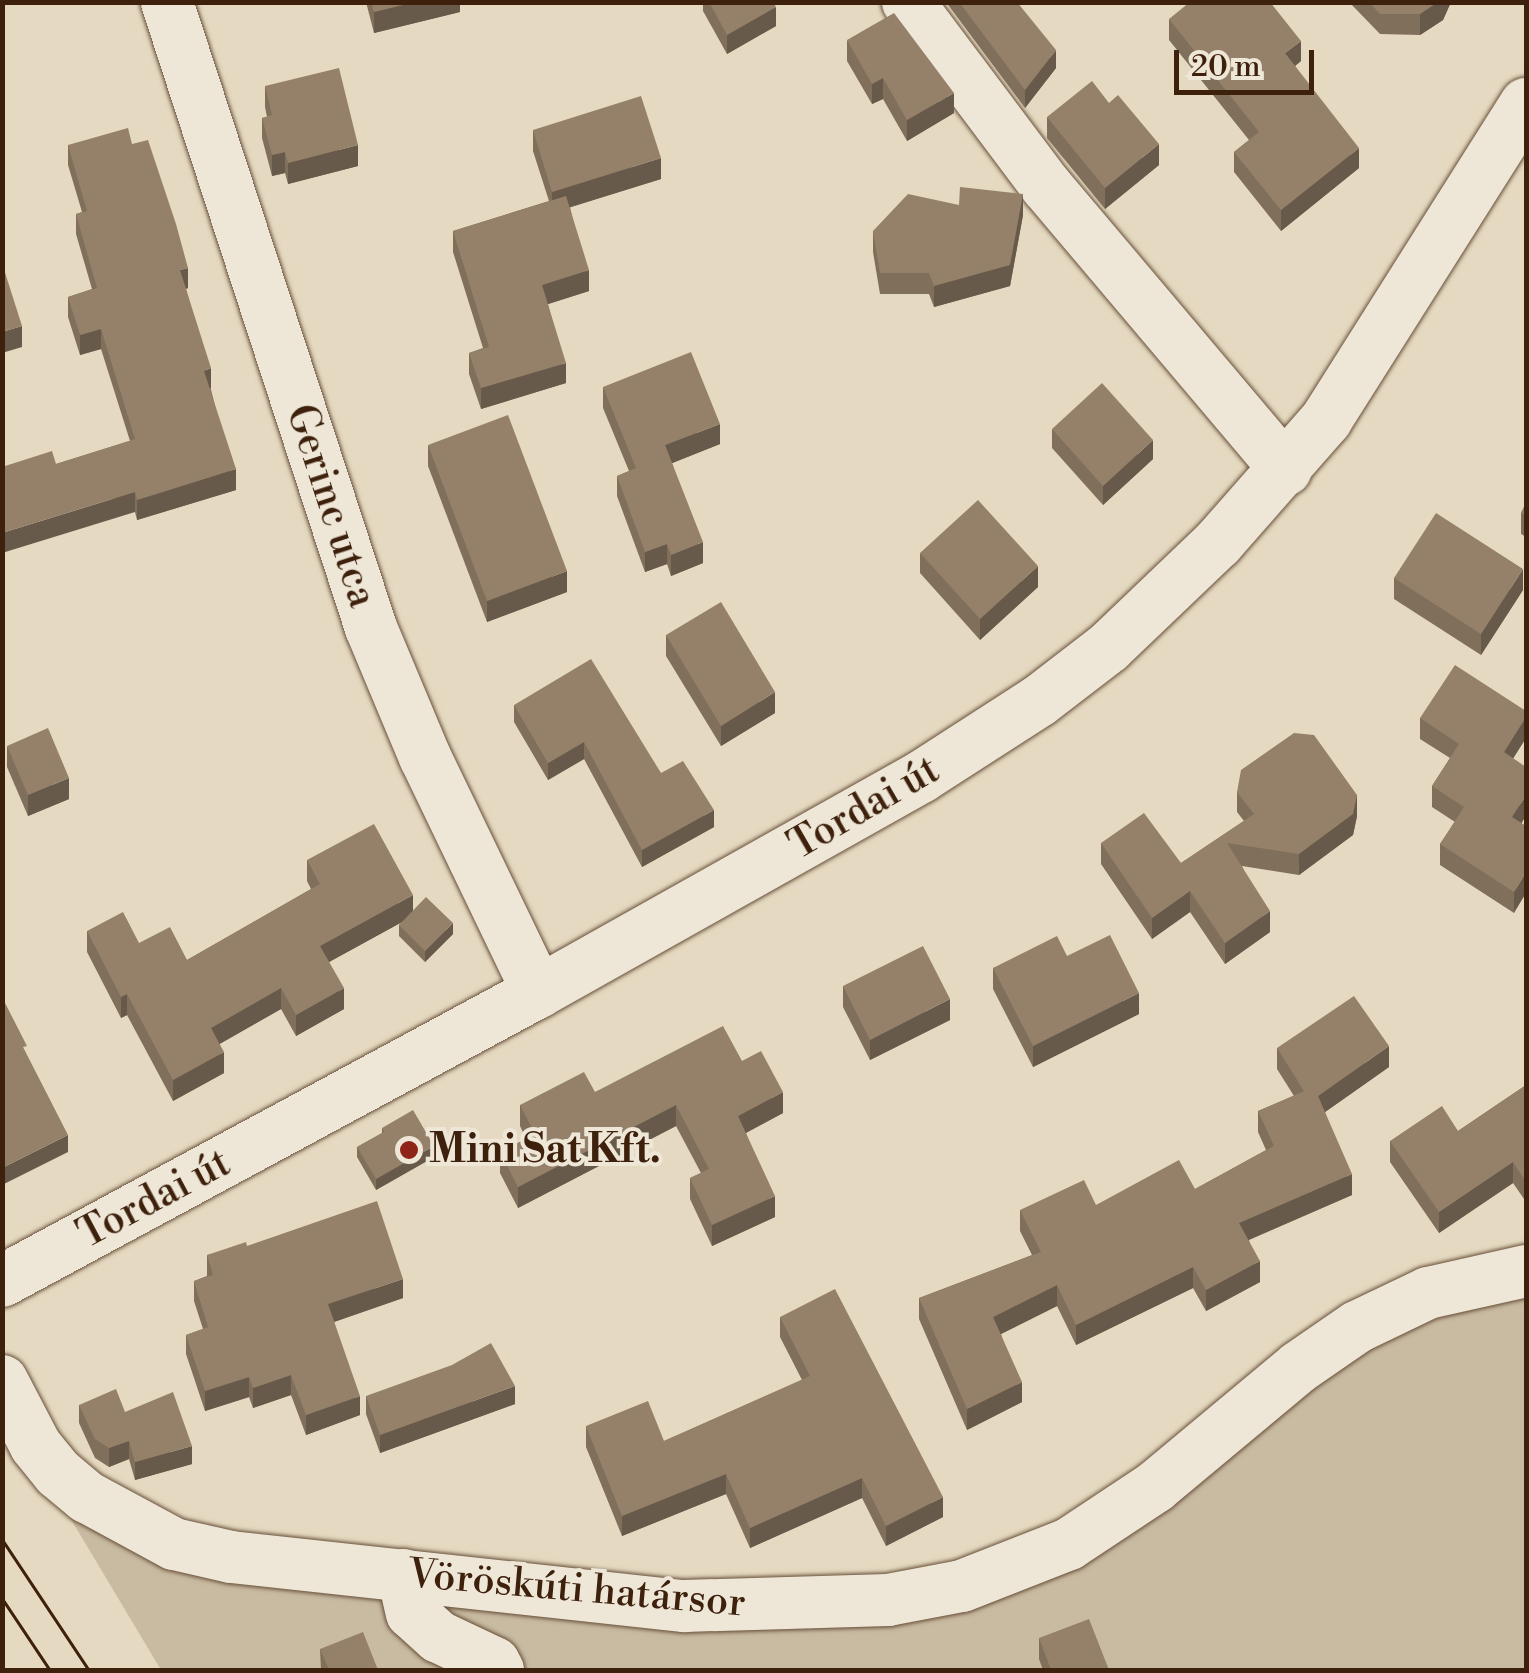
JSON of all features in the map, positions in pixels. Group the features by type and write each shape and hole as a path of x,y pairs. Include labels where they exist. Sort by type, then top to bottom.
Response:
{"street":[{"name":"Gerinc utca","path":"167,2 371,628 425,756 538,992"},
{"path":"908,2 1047,188 1286,470"},
{"name":"Tordai út","path":"2,1281 538,992 921,778 1038,702 1108,648 1286,470 1337,404 1526,104"},
{"name":"Vöröskúti határsor","path":"7,1400 58,1473 87,1497 174,1544 231,1557 684,1606 888,1600 962,1586 1055,1550 1112,1518 1299,1367 1357,1327 1428,1293 1526,1271"},
{"path":"403,1575 412,1612 438,1637 504,1668"}],"shaded area":[{"path":"1526,1272 1526,1670 161,1670 66,1511 684,1606 963,1586 1299,1367"}],"building":[{"path":"371,2 415,2 374,12"},
{"path":"709,2 773,2 776,7 727,35"},
{"path":"959,2 1017,2 1056,50 1025,90"},
{"path":"1190,2 1270,2 1301,41 1285,53 1359,148 1281,210 1234,152 1259,132 1169,19"},
{"path":"1369,2 1438,2 1420,14 1380,14"},
{"path":"894,13 954,93 907,120 883,78 872,84 847,40"},
{"path":"339,68 358,145 288,163 285,152 272,155 262,118 272,115 265,86"},
{"path":"1092,81 1109,103 1118,95 1159,144 1105,188 1047,117"},
{"path":"641,96 661,158 552,192 533,130"},
{"path":"128,128 132,144 148,140 176,224 188,268 180,270 211,368 204,371 236,469 137,500 135,492 2,533 2,467 52,451 56,464 135,439 101,329 80,335 68,297 97,288 76,214 87,211 68,145"},
{"path":"960,187 1023,194 1010,265 934,286 929,273 880,273 873,231 908,194 959,205"},
{"path":"566,196 589,270 542,285 566,363 481,388 469,353 489,347 453,231"},
{"path":"2,263 22,326 2,332"},
{"path":"691,352 720,424 665,445 703,542 671,555 667,544 645,552 617,476 636,468 603,387"},
{"path":"1102,383 1153,440 1103,486 1052,429"},
{"path":"508,415 567,571 487,601 428,445"},
{"path":"978,500 1038,566 980,619 920,553"},
{"path":"1436,513 1523,569 1481,634 1394,578"},
{"path":"721,602 775,692 721,726 666,635"},
{"path":"591,659 661,773 683,761 714,810 642,850 584,742 548,763 514,705"},
{"path":"1455,665 1526,711 1504,752 1526,767 1526,795 1512,817 1526,826 1526,872 1514,892 1440,844 1464,807 1432,786 1459,744 1420,718"},
{"path":"48,728 69,778 28,795 7,746"},
{"path":"1294,733 1314,735 1357,795 1353,814 1299,854 1227,843 1270,911 1225,943 1190,891 1152,918 1101,843 1144,813 1181,863 1254,814 1237,792 1241,770"},
{"path":"374,824 413,895 320,946 344,988 296,1015 281,988 211,1028 224,1052 173,1080 127,994 121,997 87,931 123,912 139,943 170,927 187,960 320,884 307,860"},
{"path":"426,897 453,923 425,951 399,925"},
{"path":"1110,935 1139,993 1033,1046 993,968 1057,936 1067,956"},
{"path":"923,946 950,999 870,1040 843,986"},
{"path":"1354,996 1389,1046 1318,1096 1352,1174 1239,1223 1260,1261 1206,1290 1193,1267 1076,1325 1057,1285 993,1317 1022,1382 967,1409 919,1298 1041,1252 1020,1210 1084,1180 1096,1205 1179,1160 1195,1189 1274,1146 1258,1111 1304,1091 1277,1048"},
{"path":"2,997 68,1135 2,1168"},
{"path":"723,1026 742,1061 761,1051 783,1092 738,1116 775,1196 712,1225 690,1178 709,1169 676,1105 518,1187 500,1152 535,1134 520,1105 584,1072 595,1092"},
{"path":"1526,1085 1526,1177 1513,1162 1439,1212 1390,1141 1442,1106 1458,1131"},
{"path":"413,1110 434,1146 376,1179 357,1147"},
{"path":"377,1201 403,1279 328,1304 360,1396 306,1415 291,1375 253,1388 249,1377 205,1391 186,1335 208,1327 194,1281 213,1275 207,1255 246,1242 247,1246"},
{"path":"835,1289 943,1497 886,1526 862,1478 750,1528 726,1474 622,1516 586,1426 648,1401 664,1441 810,1376 780,1317"},
{"path":"491,1343 515,1386 380,1435 366,1396 452,1365"},
{"path":"116,1389 125,1412 173,1392 192,1446 135,1462 129,1441 109,1448 95,1439 79,1405"},
{"path":"1089,1619 1109,1670 1051,1670 1039,1638"},
{"path":"363,1632 378,1670 329,1670 320,1649"}],"tram line":[{"path":"2,1539 89,1670"},
{"path":"2,1598 50,1670"}],"place":[{"name":"Mini Sat Kft.","path":"409,1150"}]}
